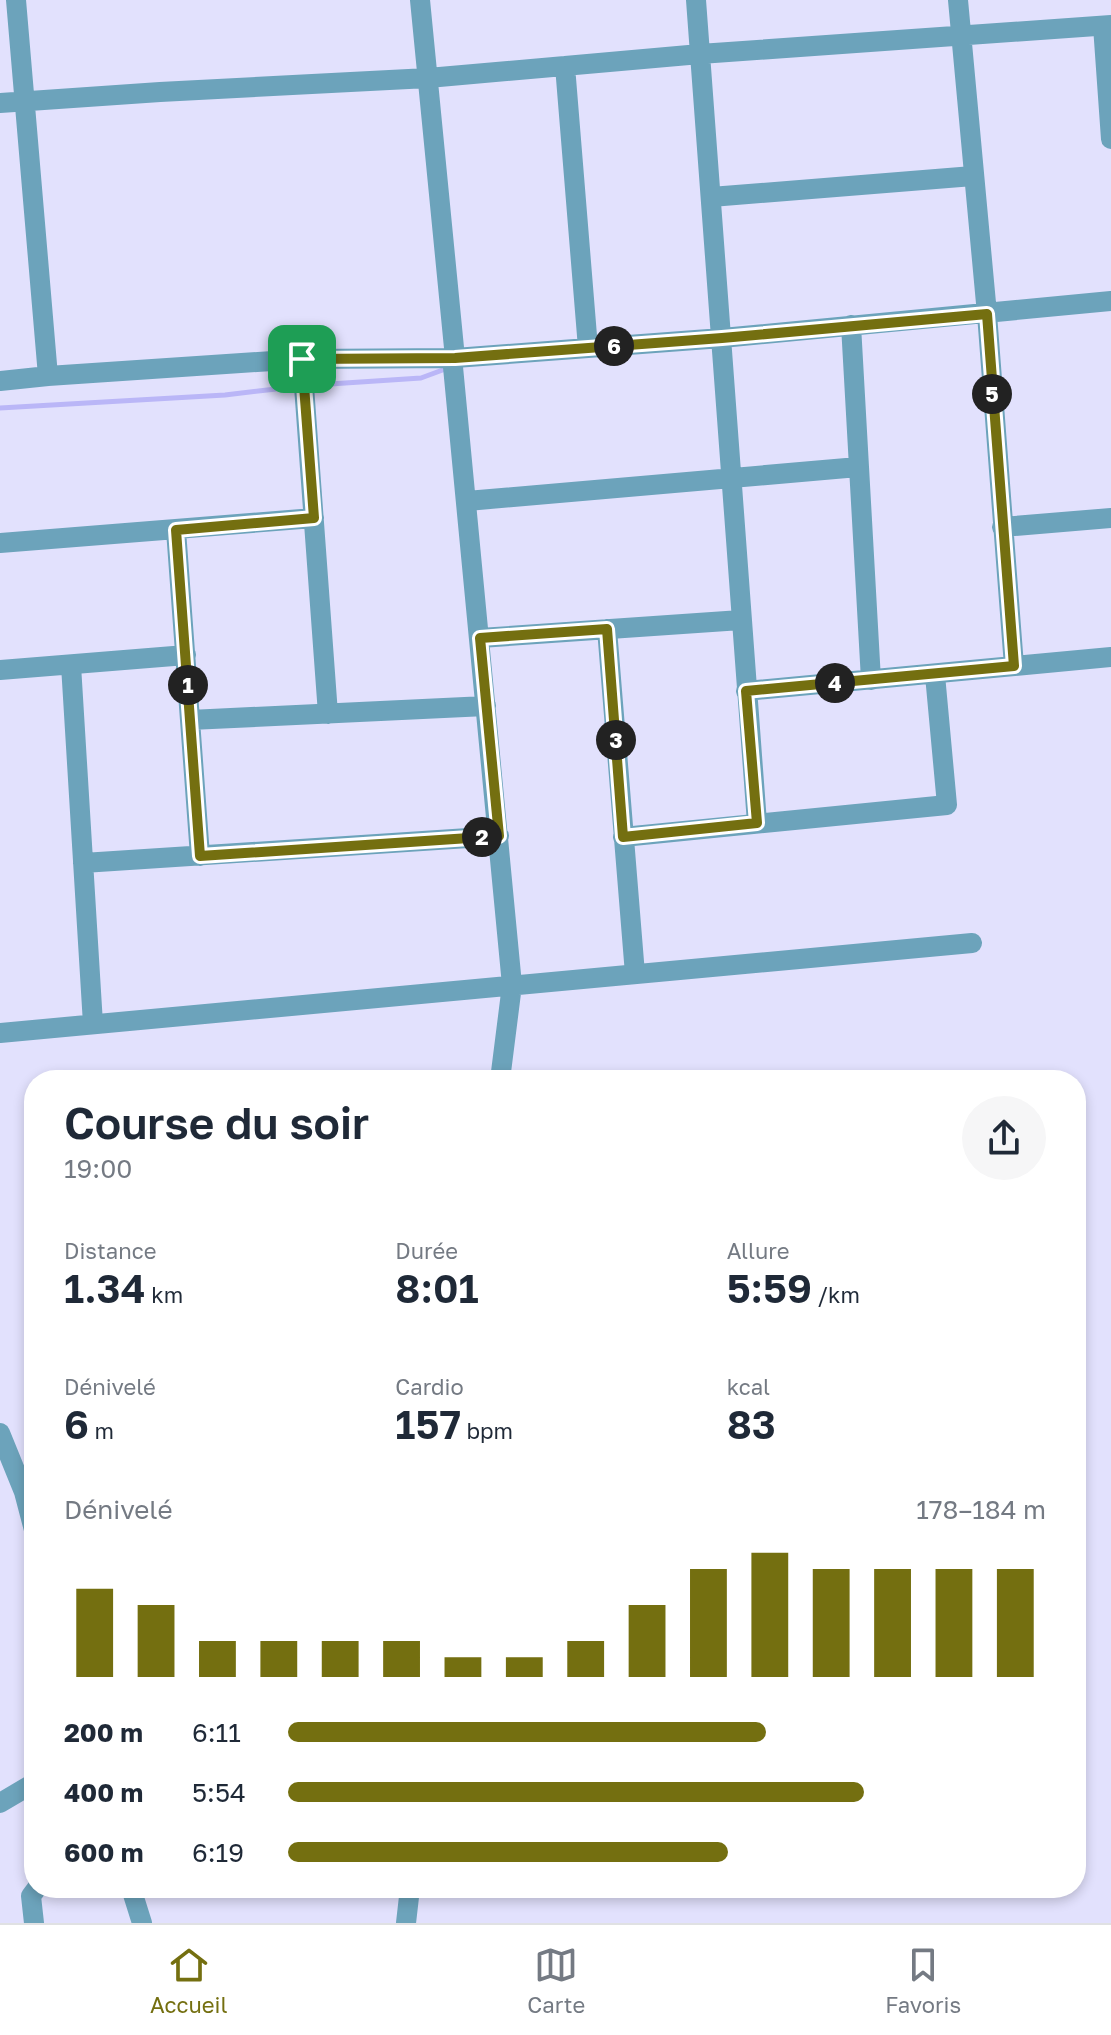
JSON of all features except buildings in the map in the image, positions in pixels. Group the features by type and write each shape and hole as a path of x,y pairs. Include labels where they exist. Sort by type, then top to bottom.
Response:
{"street":[{"path":"16,0 48,376"},
{"path":"420,0 512,985 501,1070"},
{"path":"696,0 757,823"},
{"path":"958,0 987,314 1014,666"},
{"path":"0,103 428,78 700,54 1107,26 1111,139"},
{"path":"565,66 588,348"},
{"path":"711,197 973,176"},
{"path":"0,381 302,359 455,358 722,338 1111,301"},
{"path":"851,325 871,680"},
{"path":"302,359 328,714"},
{"path":"467,501 858,467"},
{"path":"0,543 314,518"},
{"path":"1002,527 1111,518"},
{"path":"176,530 200,856"},
{"path":"480,638 741,620"},
{"path":"607,629 635,974"},
{"path":"0,670 186,655"},
{"path":"746,691 1111,657"},
{"path":"71,665 93,1024"},
{"path":"623,837 947,805 935,675"},
{"path":"190,720 486,706"},
{"path":"83,863 499,836"},
{"path":"0,1033 972,943"},
{"path":"0,1433 24,1492"},
{"path":"0,1803 24,1789"},
{"path":"31,1898 34,1923"},
{"path":"134,1898 142,1923"},
{"path":"406,1923 409,1898"}],"waterway":[{"path":"315,385 421,378 448,368"},
{"path":"0,408 225,395 276,389"}],"route":[{"path":"987,314 1014,666 746,691 757,823 623,837 607,629 480,638 499,836 200,856 176,530 314,518 302,359 455,358 987,314"}]}
